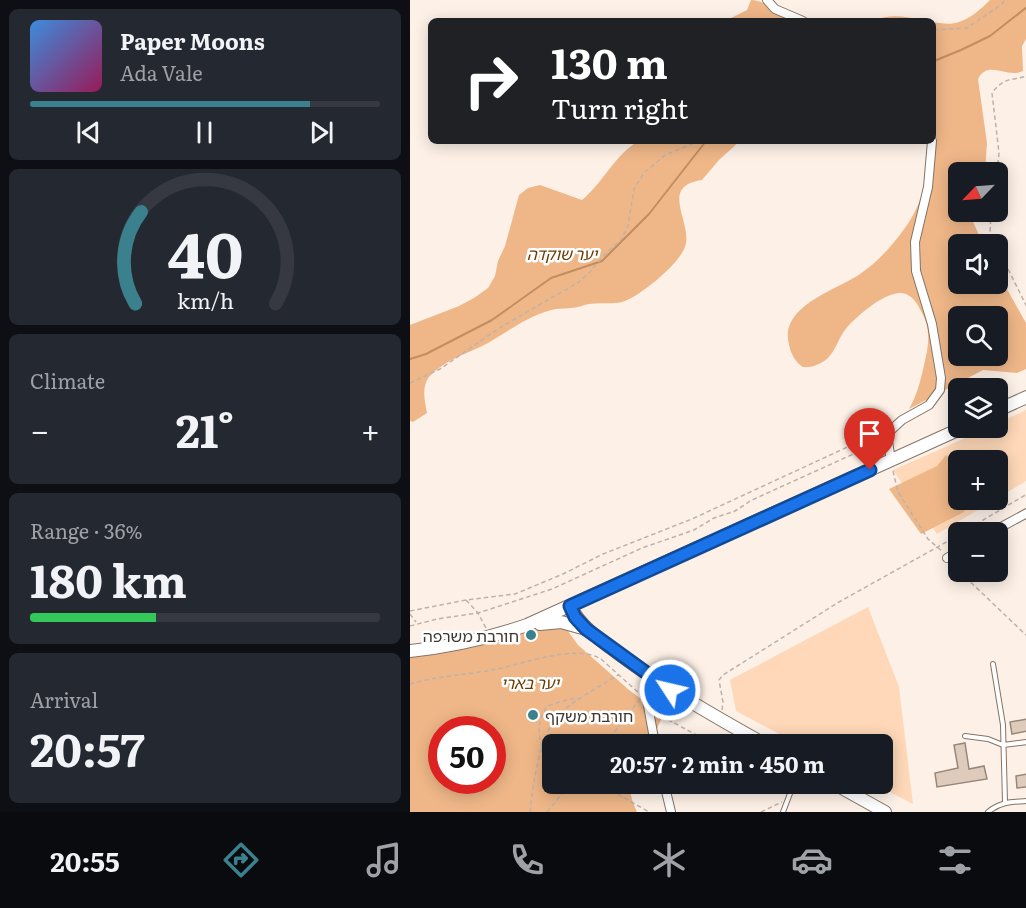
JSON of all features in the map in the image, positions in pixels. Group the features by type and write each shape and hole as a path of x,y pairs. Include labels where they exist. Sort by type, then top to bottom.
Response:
{"main road":[{"path":"1008,405 1026,397"},
{"path":"410,651 492,636 527,625 948,435"},
{"path":"570,606 575,617 586,629 653,680 746,734"},
{"path":"527,625 570,623 586,629"},
{"path":"853,794 885,812"}],"street":[{"path":"767,0 775,9 796,18"},
{"path":"891,461 888,441 890,431 929,405 940,390 941,378 932,324 916,271 915,242 928,187 932,144"},
{"path":"1008,523 1026,513"},
{"path":"653,680 647,700 653,734"},
{"path":"667,794 671,812"}],"lane":[{"path":"994,664 1002,725 1005,802"},
{"path":"965,736 988,739 1003,745 1026,742"},
{"path":"783,812 790,794"},
{"path":"988,812 1005,802 1026,801"}],"path":[{"path":"936,30 967,28 1005,0"},
{"path":"999,162 1000,153 992,93 1008,78 1026,76"},
{"path":"410,383 440,369 502,327 579,282 621,240 628,226 634,189 644,173 665,155 692,144"},
{"path":"1008,270 1026,307"},
{"path":"417,623 410,613 466,600 515,594 603,554 692,519 896,425"},
{"path":"410,626 478,613 552,589 642,548 694,530 714,518 735,511 752,500 860,451 873,442 881,432 896,425"},
{"path":"891,461 898,492 928,539 947,558"},
{"path":"980,522 1026,494"},
{"path":"719,719 723,702 719,680 723,675 839,602 948,542"},
{"path":"970,582 1026,636"},
{"path":"466,600 478,613 492,636"},
{"path":"410,684 427,679 493,670 560,655 594,654 642,696 613,734"},
{"path":"547,734 557,717 619,675"},
{"path":"530,812 534,778 542,751 539,719 547,706 569,699 583,698"},
{"path":"647,700 667,719 695,734"},
{"path":"547,812 562,794"},
{"path":"617,794 649,812"},
{"path":"761,812 788,800"}],"shaded area":[{"path":"1026,410 1026,481 1008,492 1008,450 948,450 948,510 978,510 957,522 948,522 948,528 937,534 893,470 965,438 1008,438 1008,418"},
{"path":"868,607 899,687 913,804 893,794 893,734 779,734 736,711 730,680"}],"green space":[{"path":"751,0 756,1 784,18 731,18 747,10"},
{"path":"990,0 1026,0 1026,39 1022,46 1023,71 1011,73 987,70 978,79 987,143 986,162 948,162 948,222 973,222 979,234 948,234 948,294 1008,294 1008,291 1026,323 1026,369 1017,373 983,370 968,378 948,378 948,388 909,409 920,381 928,338 925,319 916,303 906,294 899,293 882,299 856,318 845,330 828,358 813,366 803,367 792,355 788,331 792,320 811,301 860,274 886,252 914,214 924,188 933,144 936,144 936,22 950,24 959,22 976,13"},
{"path":"896,16 912,18 882,18"},
{"name":"יער שוקדה","path":"635,144 737,144 702,180 689,183 682,189 680,205 686,243 678,259 651,285 632,298 616,303 554,309 525,321 488,343 449,361 435,371 427,381 424,395 427,413 413,422 410,421 410,325 459,306 488,288 495,276 498,261 505,246 519,195 528,188 540,185 582,200 623,153"},
{"path":"946,455 948,457 948,510 965,510 921,534 889,489 937,466"},
{"name":"יער בארי","path":"552,609 578,645 629,690 663,715 654,734 542,734 542,794 631,794 637,812 410,812 410,648 490,631"}],"building":[{"path":"1027,719 1027,731 1012,734 1010,722"},
{"path":"965,743 969,769 984,766 987,779 937,787 935,773 958,768 954,745"},
{"path":"1027,774 1027,787 1017,788 1016,776"}],"waterway":[{"path":"936,60 990,36 1027,7"},
{"path":"410,359 426,354 492,320 551,278 602,261 649,214 704,144"}],"place":[{"name":"חורבת משרפה","path":"531,635"},
{"name":"חורבת משקף","path":"533,715"}],"route":[{"path":"670,690 653,680 586,629 575,617 570,606 870,470"}]}
